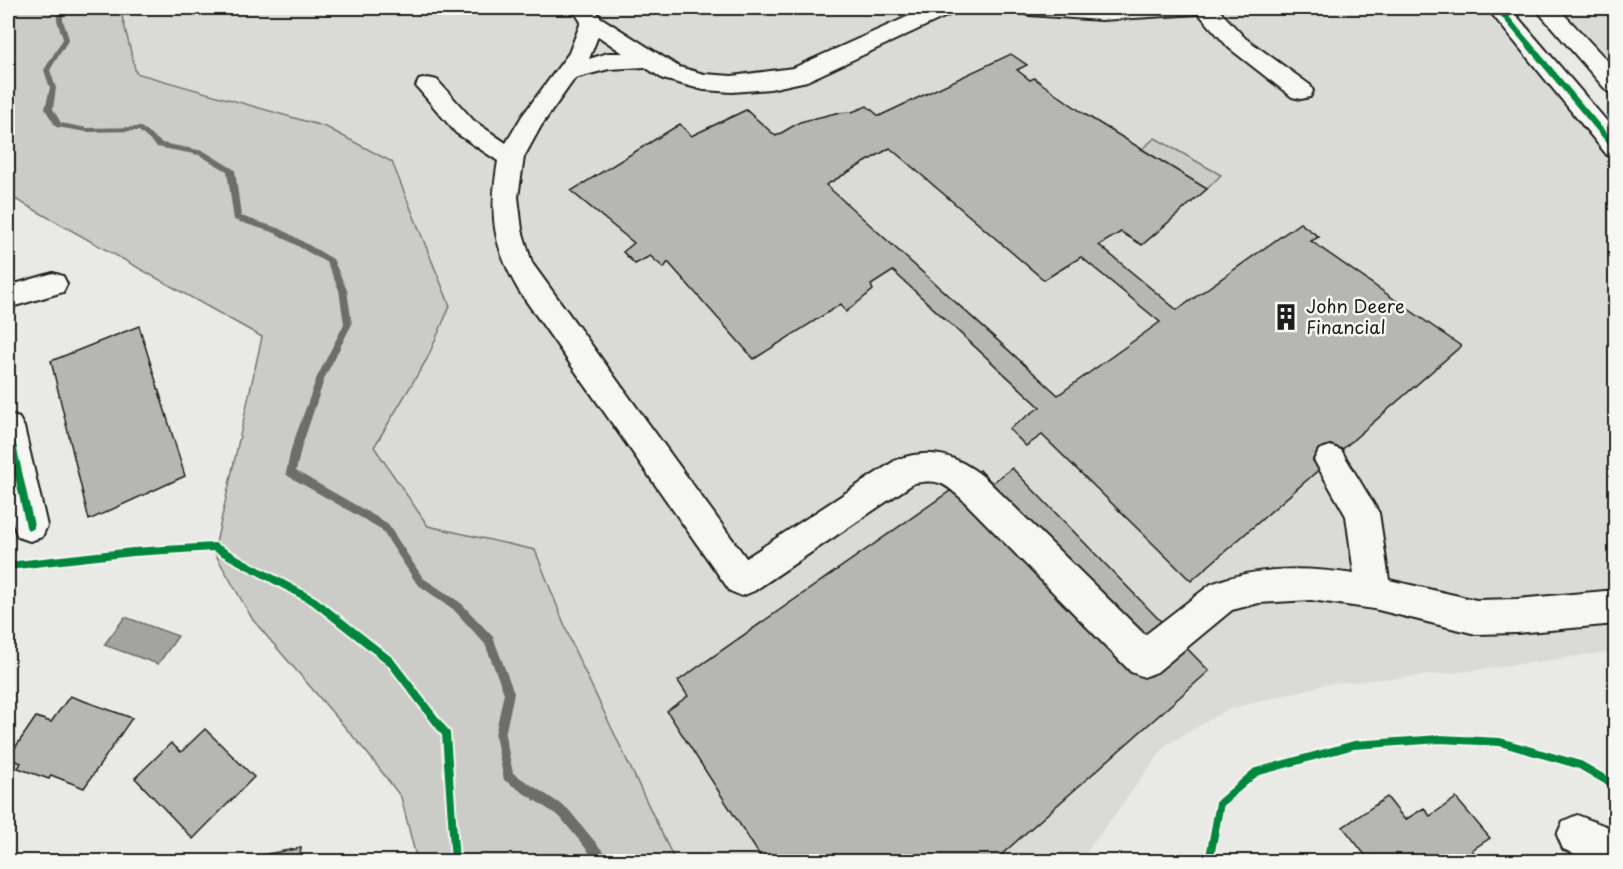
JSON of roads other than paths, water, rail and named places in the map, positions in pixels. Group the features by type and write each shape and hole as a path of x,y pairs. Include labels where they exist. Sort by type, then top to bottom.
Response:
{"street":[{"path":"945,8 799,75 770,81 732,84 704,82 671,73 587,15 580,54 531,122 511,157 505,197 508,230 524,273 742,580 907,470 930,466 952,469 1144,659 1223,596 1259,587 1311,584 1374,593 1476,617 1517,616 1616,607"},
{"path":"1029,8 1101,13 1197,8"},
{"path":"1206,8 1216,24 1235,43 1301,91"},
{"path":"1498,8 1616,148"},
{"path":"1546,8 1616,85"},
{"path":"566,73 608,61 648,59"},
{"path":"428,86 457,122 480,141 511,157"},
{"path":"8,297 53,284"},
{"path":"8,426 30,526"},
{"path":"1330,460 1362,513 1374,593"},
{"path":"1577,835 1616,850"}],"waterway":[{"path":"60,8 60,20 66,39 47,70 53,88 49,109 59,125 87,130 141,129 160,145 201,153 231,170 237,218 278,231 330,261 343,290 348,324 321,377 296,449 291,473 384,526 420,581 457,606 489,641 509,693 500,735 508,776 564,813 597,853 608,862"}],"place":[{"name":"John Deere Financial","path":"1286,317"}]}
